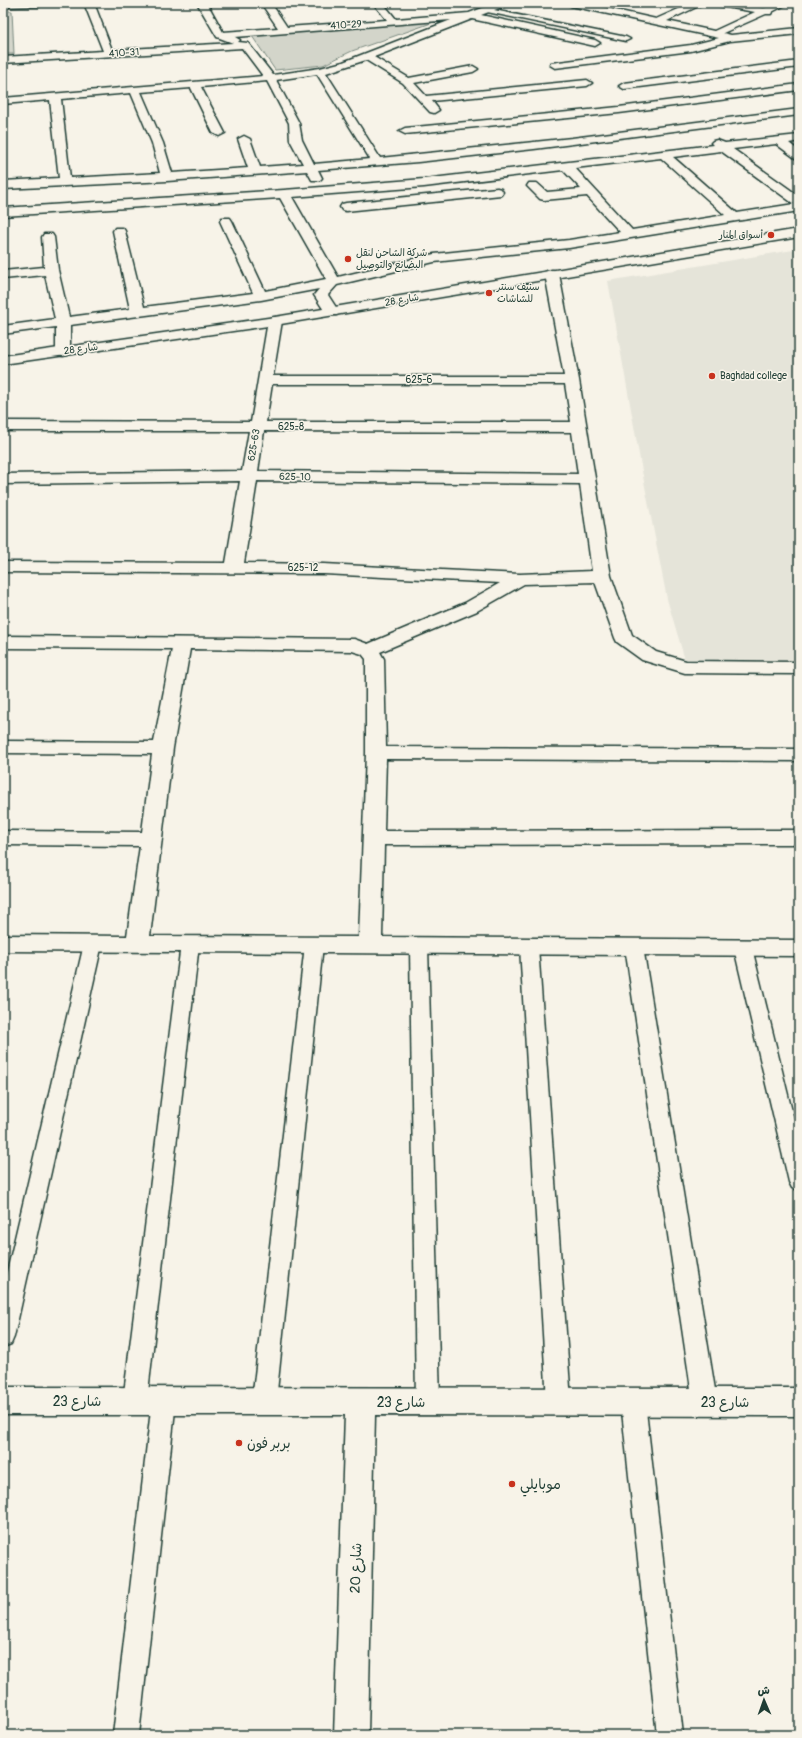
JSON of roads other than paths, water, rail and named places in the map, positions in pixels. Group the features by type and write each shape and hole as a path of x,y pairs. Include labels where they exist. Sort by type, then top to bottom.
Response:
{"street":[{"path":"3,4 40,3"},
{"path":"89,3 109,54"},
{"path":"202,3 220,35 245,45 270,78 294,123 296,140 324,191"},
{"path":"266,3 284,30"},
{"path":"378,3 394,22"},
{"path":"3,101 270,78 320,71 366,56 504,3"},
{"path":"571,3 730,38"},
{"path":"604,11 622,3"},
{"path":"656,22 700,3"},
{"path":"720,3 768,12"},
{"path":"714,34 768,12 784,3"},
{"path":"472,16 595,43"},
{"name":"410-29","path":"220,35 472,16"},
{"path":"555,65 684,50 708,45 730,38 799,31"},
{"name":"410-31","path":"3,60 245,45"},
{"path":"366,56 407,82 450,127"},
{"path":"624,86 799,64"},
{"path":"407,82 473,69"},
{"path":"320,71 377,162"},
{"path":"424,99 587,83"},
{"path":"195,84 219,133"},
{"path":"405,131 664,104 799,87"},
{"path":"135,90 164,159 166,177"},
{"path":"55,97 65,182"},
{"path":"664,104 799,202"},
{"path":"3,185 255,171 488,152 799,112"},
{"path":"3,212 284,194 406,184 799,138"},
{"path":"244,139 255,171"},
{"path":"778,140 799,156"},
{"path":"663,154 734,217"},
{"path":"566,166 629,234"},
{"path":"406,184 418,200"},
{"path":"532,186 544,196 590,192"},
{"path":"346,207 497,192"},
{"path":"284,194 332,277 333,282"},
{"path":"3,330 261,296 333,282 434,258 561,245 799,207"},
{"path":"226,220 261,296"},
{"path":"119,231 138,313"},
{"name":"شارع 28","path":"3,360 332,312 799,233"},
{"path":"48,237 51,270 63,322 63,352"},
{"path":"3,275 51,270"},
{"path":"552,274 572,380 602,576 624,638 649,656 685,667 799,668"},
{"path":"332,312 321,295 333,282"},
{"name":"625-63","path":"234,568 275,321"},
{"name":"625-6","path":"265,380 572,380"},
{"name":"625-8","path":"3,426 579,428"},
{"name":"625-10","path":"3,479 249,476 587,479"},
{"name":"625-12","path":"3,567 324,568 520,579 602,576"},
{"path":"369,650 471,607 520,579"},
{"path":"3,642 354,645 369,650 376,659 376,753 370,945"},
{"path":"138,944 163,748 182,644"},
{"path":"3,747 163,748"},
{"path":"376,753 799,755"},
{"path":"374,838 799,837"},
{"path":"3,838 151,839"},
{"path":"3,943 799,948"},
{"name":"شارع 23","path":"3,1401 799,1402"},
{"name":"شارع 20","path":"351,1735 360,1402"}],"lane":[{"path":"487,10 626,39"},
{"path":"3,1337 93,944"},
{"path":"135,1401 190,944"},
{"path":"264,1401 314,945"},
{"path":"418,946 428,1402"},
{"path":"529,947 559,1402"},
{"path":"634,947 705,1402"},
{"path":"743,948 799,1182"},
{"path":"126,1735 164,1401"},
{"path":"633,1402 670,1735"}],"place":[{"name":"أسواق المنار","path":"771,235"},
{"name":"شركة الشاحن لنقل البضائع والتوصيل","path":"348,259"},
{"name":"سنيف سنتر للشاشات","path":"489,293"},
{"name":"Baghdad college","path":"712,376"},
{"name":"بربر فون","path":"239,1443"},
{"name":"موبايلي","path":"512,1484"}]}
